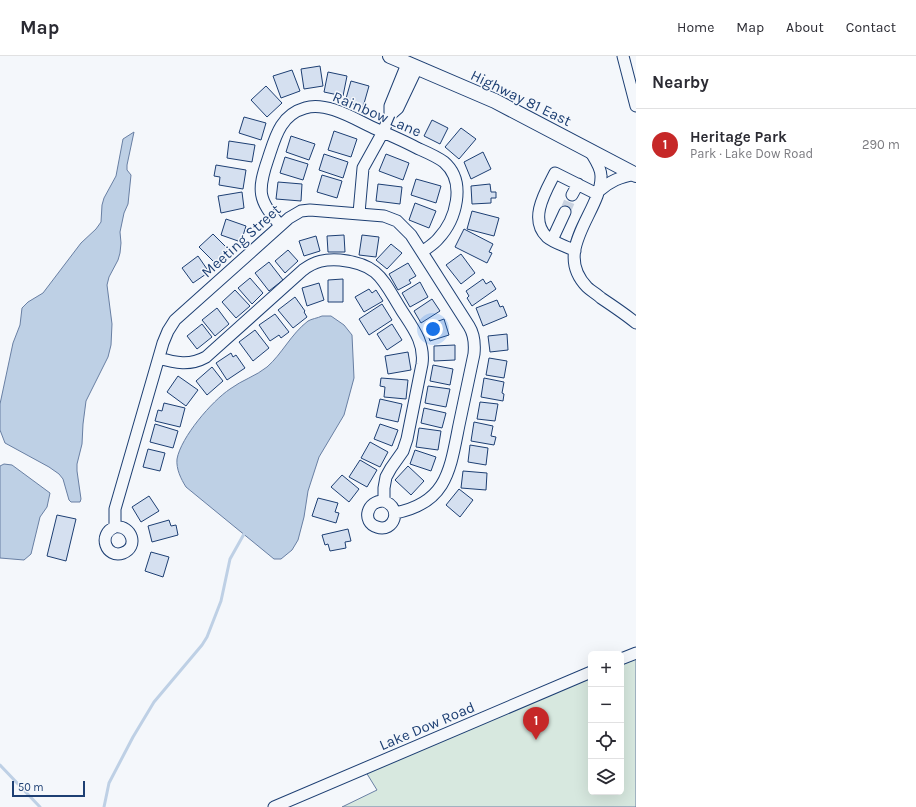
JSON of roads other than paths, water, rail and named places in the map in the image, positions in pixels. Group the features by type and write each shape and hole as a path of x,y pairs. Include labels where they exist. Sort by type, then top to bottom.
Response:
{"main road":[{"name":"Highway 81 East","path":"390,56 495,101 636,175"}],"street":[{"path":"623,56 636,106"},
{"path":"359,214 363,168 383,132 390,115 390,106 412,66"},
{"name":"Rainbow Lane","path":"280,225 264,204 261,185 262,176 276,133 284,121 303,108 320,106 335,110 383,132 436,157 448,166 454,178 456,188 457,199 455,209 447,227 437,241 422,252"},
{"path":"590,151 601,174 598,193 577,240 575,263 578,274 587,287 636,323"},
{"path":"575,250 548,238 542,231 538,219 538,209 543,196 554,173 598,193"},
{"path":"598,193 608,183 618,178 636,175"},
{"path":"572,195 578,184"},
{"name":"Meeting Street","path":"115,527 115,509 166,334 175,320 280,225 294,214 307,210 384,216 394,220 408,232 422,252 470,328 474,340 474,351 452,464 448,475 436,492 423,504 410,510 395,513"},
{"path":"552,240 565,212"},
{"path":"159,358 180,364 190,363 206,357 303,270 313,263 327,260 358,262 371,269 381,278 418,335 423,353 408,439 403,451 390,468 386,477 384,486 384,501"},
{"path":"384,501 391,505 395,513 393,521 387,527 378,528 371,524 368,516 370,508 376,502 384,501"},
{"path":"624,658 636,653"},
{"name":"Lake Dow Road","path":"274,807 588,673"}],"water":[{"path":"134,132 127,165 127,170 131,175 128,204 124,213 120,232 120,253 107,285 112,324 111,345 108,357 86,401 82,444 77,464 81,499 80,502 71,502 69,500 63,479 59,474 5,443 0,430 0,404 13,343 20,325 22,308 28,302 43,293 81,243 96,229 101,222 102,205 104,198 116,176 123,139"},
{"path":"322,316 331,316 344,325 352,335 354,378 344,415 319,457 308,491 304,517 298,540 292,550 281,559 274,559 186,487 178,470 177,459 184,440 198,420 215,402 235,386 267,367 302,326 309,320"},
{"path":"4,464 12,465 50,493 47,507 40,517 31,554 24,560 0,558 0,466"}],"waterway":[{"path":"104,807 109,783 133,737 154,702 207,637 221,601 230,559 244,534"},
{"path":"0,765 40,807"}],"tunnel":[{"path":"565,212 572,195"}],"place":[{"name":"Heritage Park","path":"536,740"}]}
